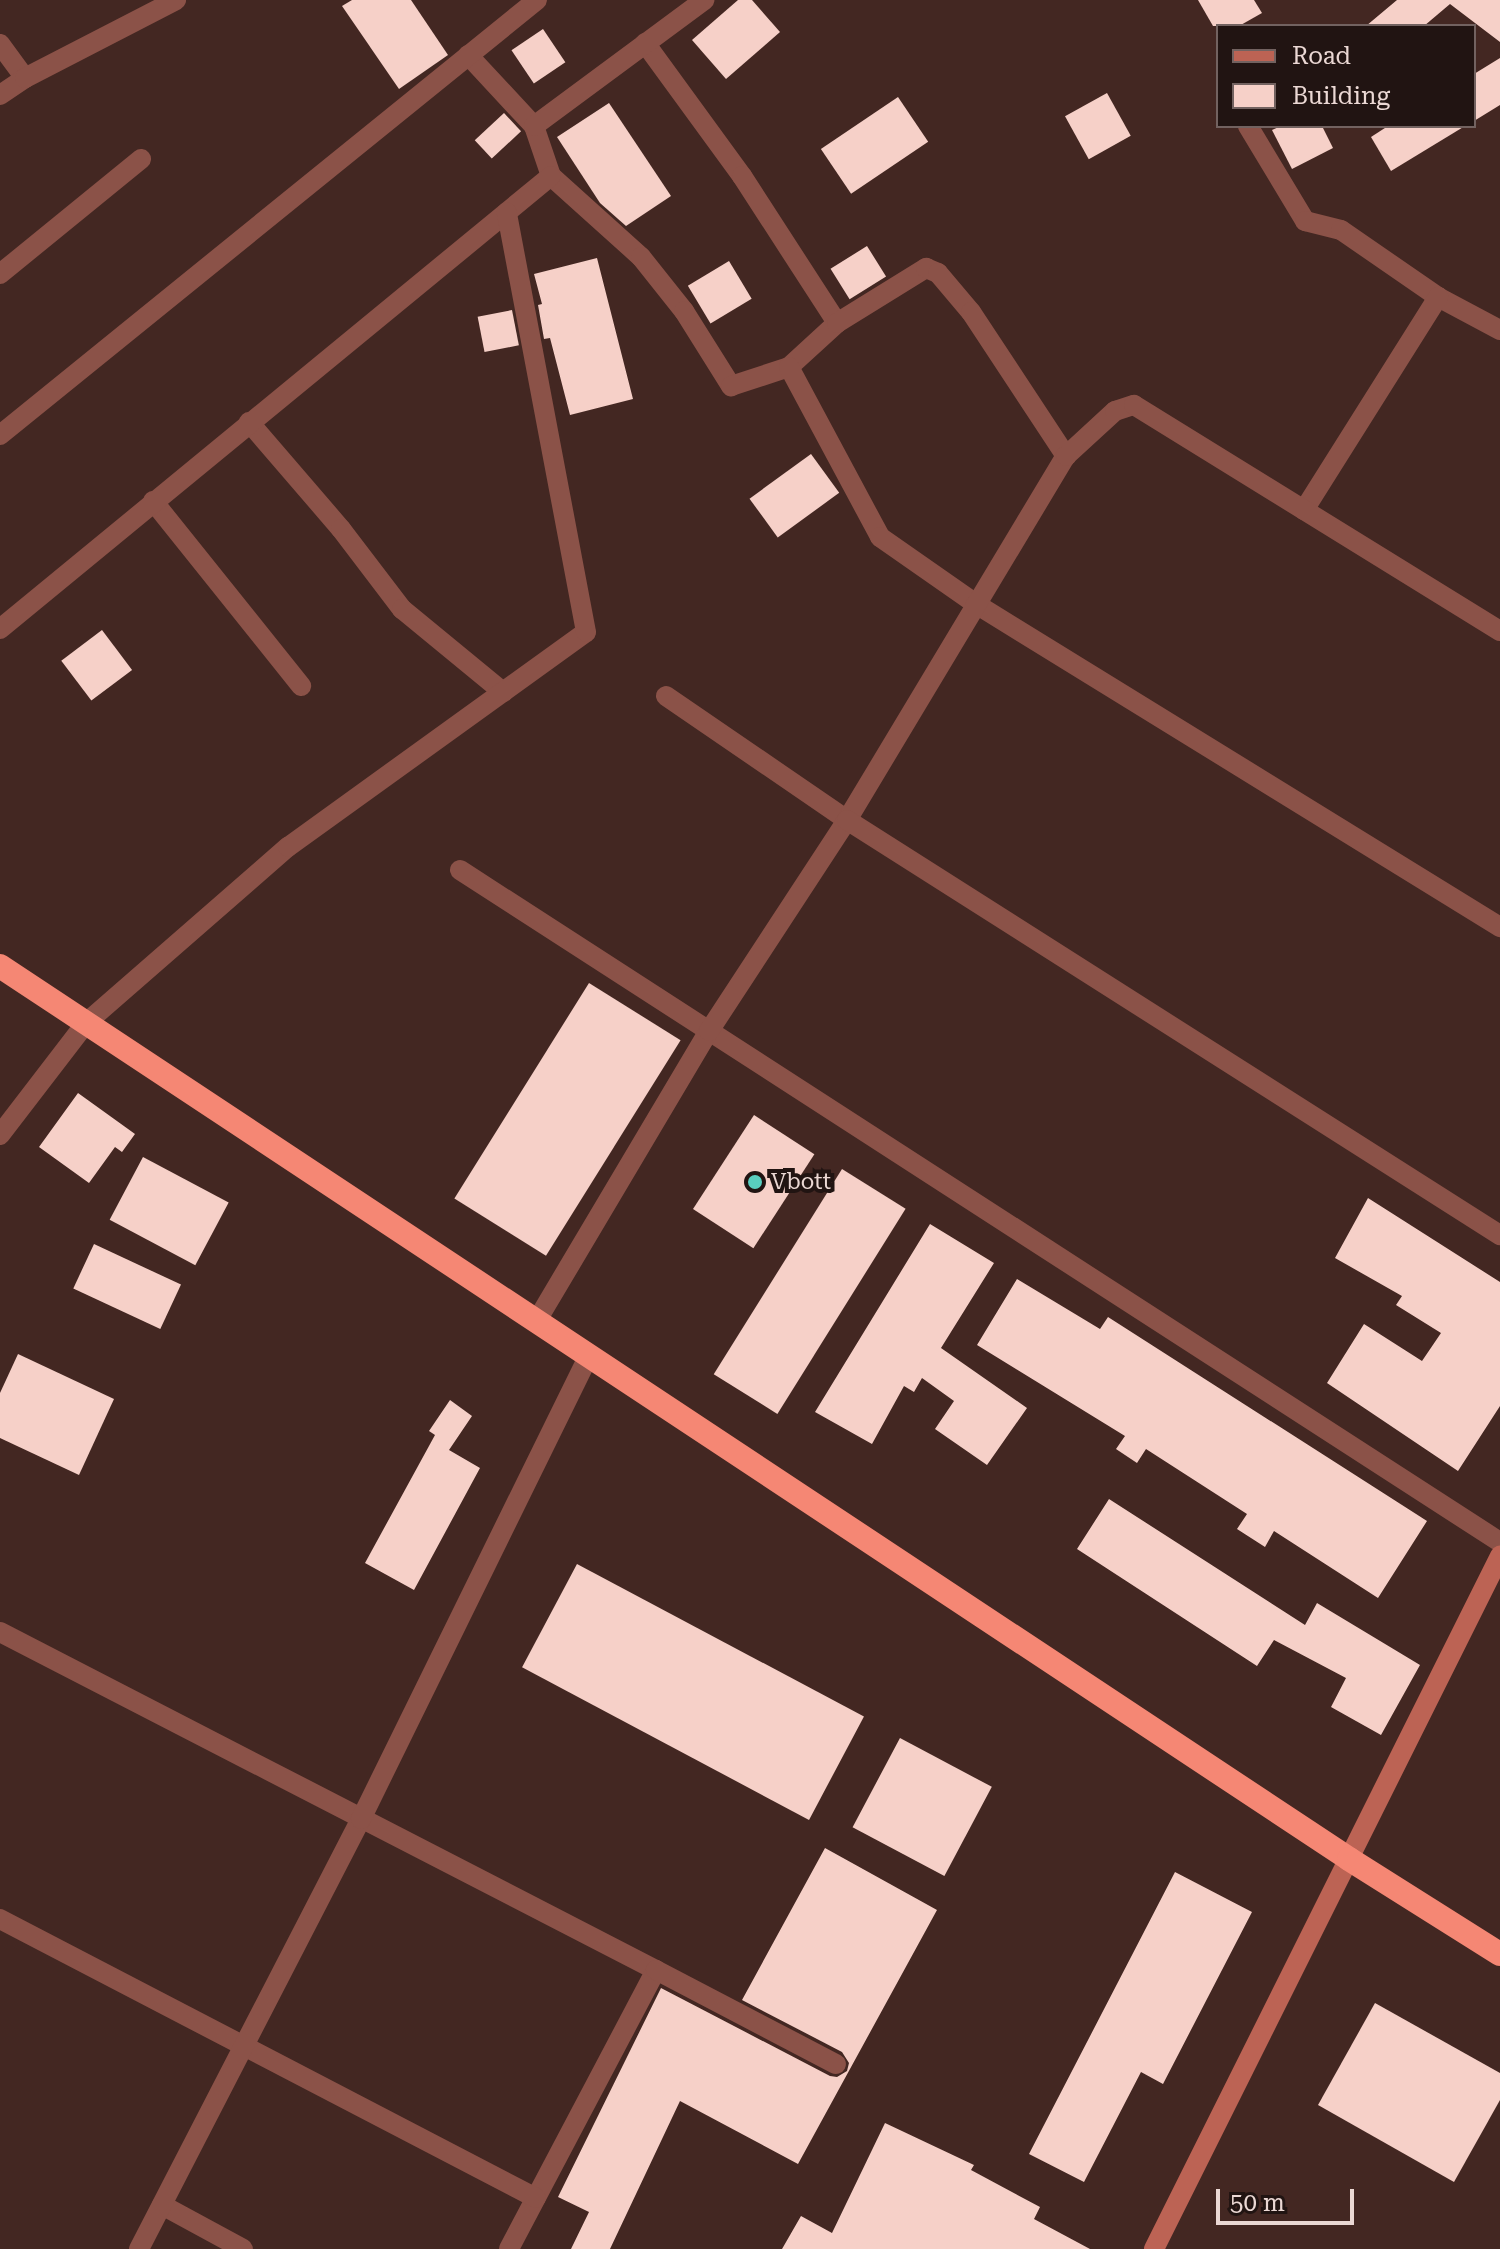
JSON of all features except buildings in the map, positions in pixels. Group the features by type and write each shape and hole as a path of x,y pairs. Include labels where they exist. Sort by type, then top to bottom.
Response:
{"highway":[{"path":"0,966 1349,1859 1500,1954"}],"street":[{"path":"0,95 25,78 176,0"},
{"path":"0,435 537,0"},
{"path":"534,126 704,0"},
{"path":"645,43 742,176 837,323"},
{"path":"0,44 25,78"},
{"path":"468,55 534,126 551,176 641,257 684,311 731,386 789,367 837,323 926,268 938,273 971,312 1066,456"},
{"path":"1249,128 1305,221 1341,230 1438,297 1500,330"},
{"path":"0,274 141,159"},
{"path":"0,629 551,176"},
{"path":"0,1135 86,1023 288,847 586,632 507,212"},
{"path":"1304,510 1438,297"},
{"path":"789,367 880,537 976,604 1500,927"},
{"path":"536,1322 709,1031 847,820 1066,456 1115,411 1134,405 1500,631"},
{"path":"249,422 341,529 402,609 503,692"},
{"path":"153,501 301,686"},
{"path":"666,696 847,820 1500,1235"},
{"path":"460,870 1500,1542"},
{"path":"139,2249 361,1819 588,1357"},
{"path":"1154,2249 1500,1556"},
{"path":"0,1632 836,2064"},
{"path":"0,1919 536,2198"},
{"path":"509,2249 656,1970"},
{"path":"162,2205 243,2249"}],"place":[{"name":"Vbott","path":"755,1182"}]}
